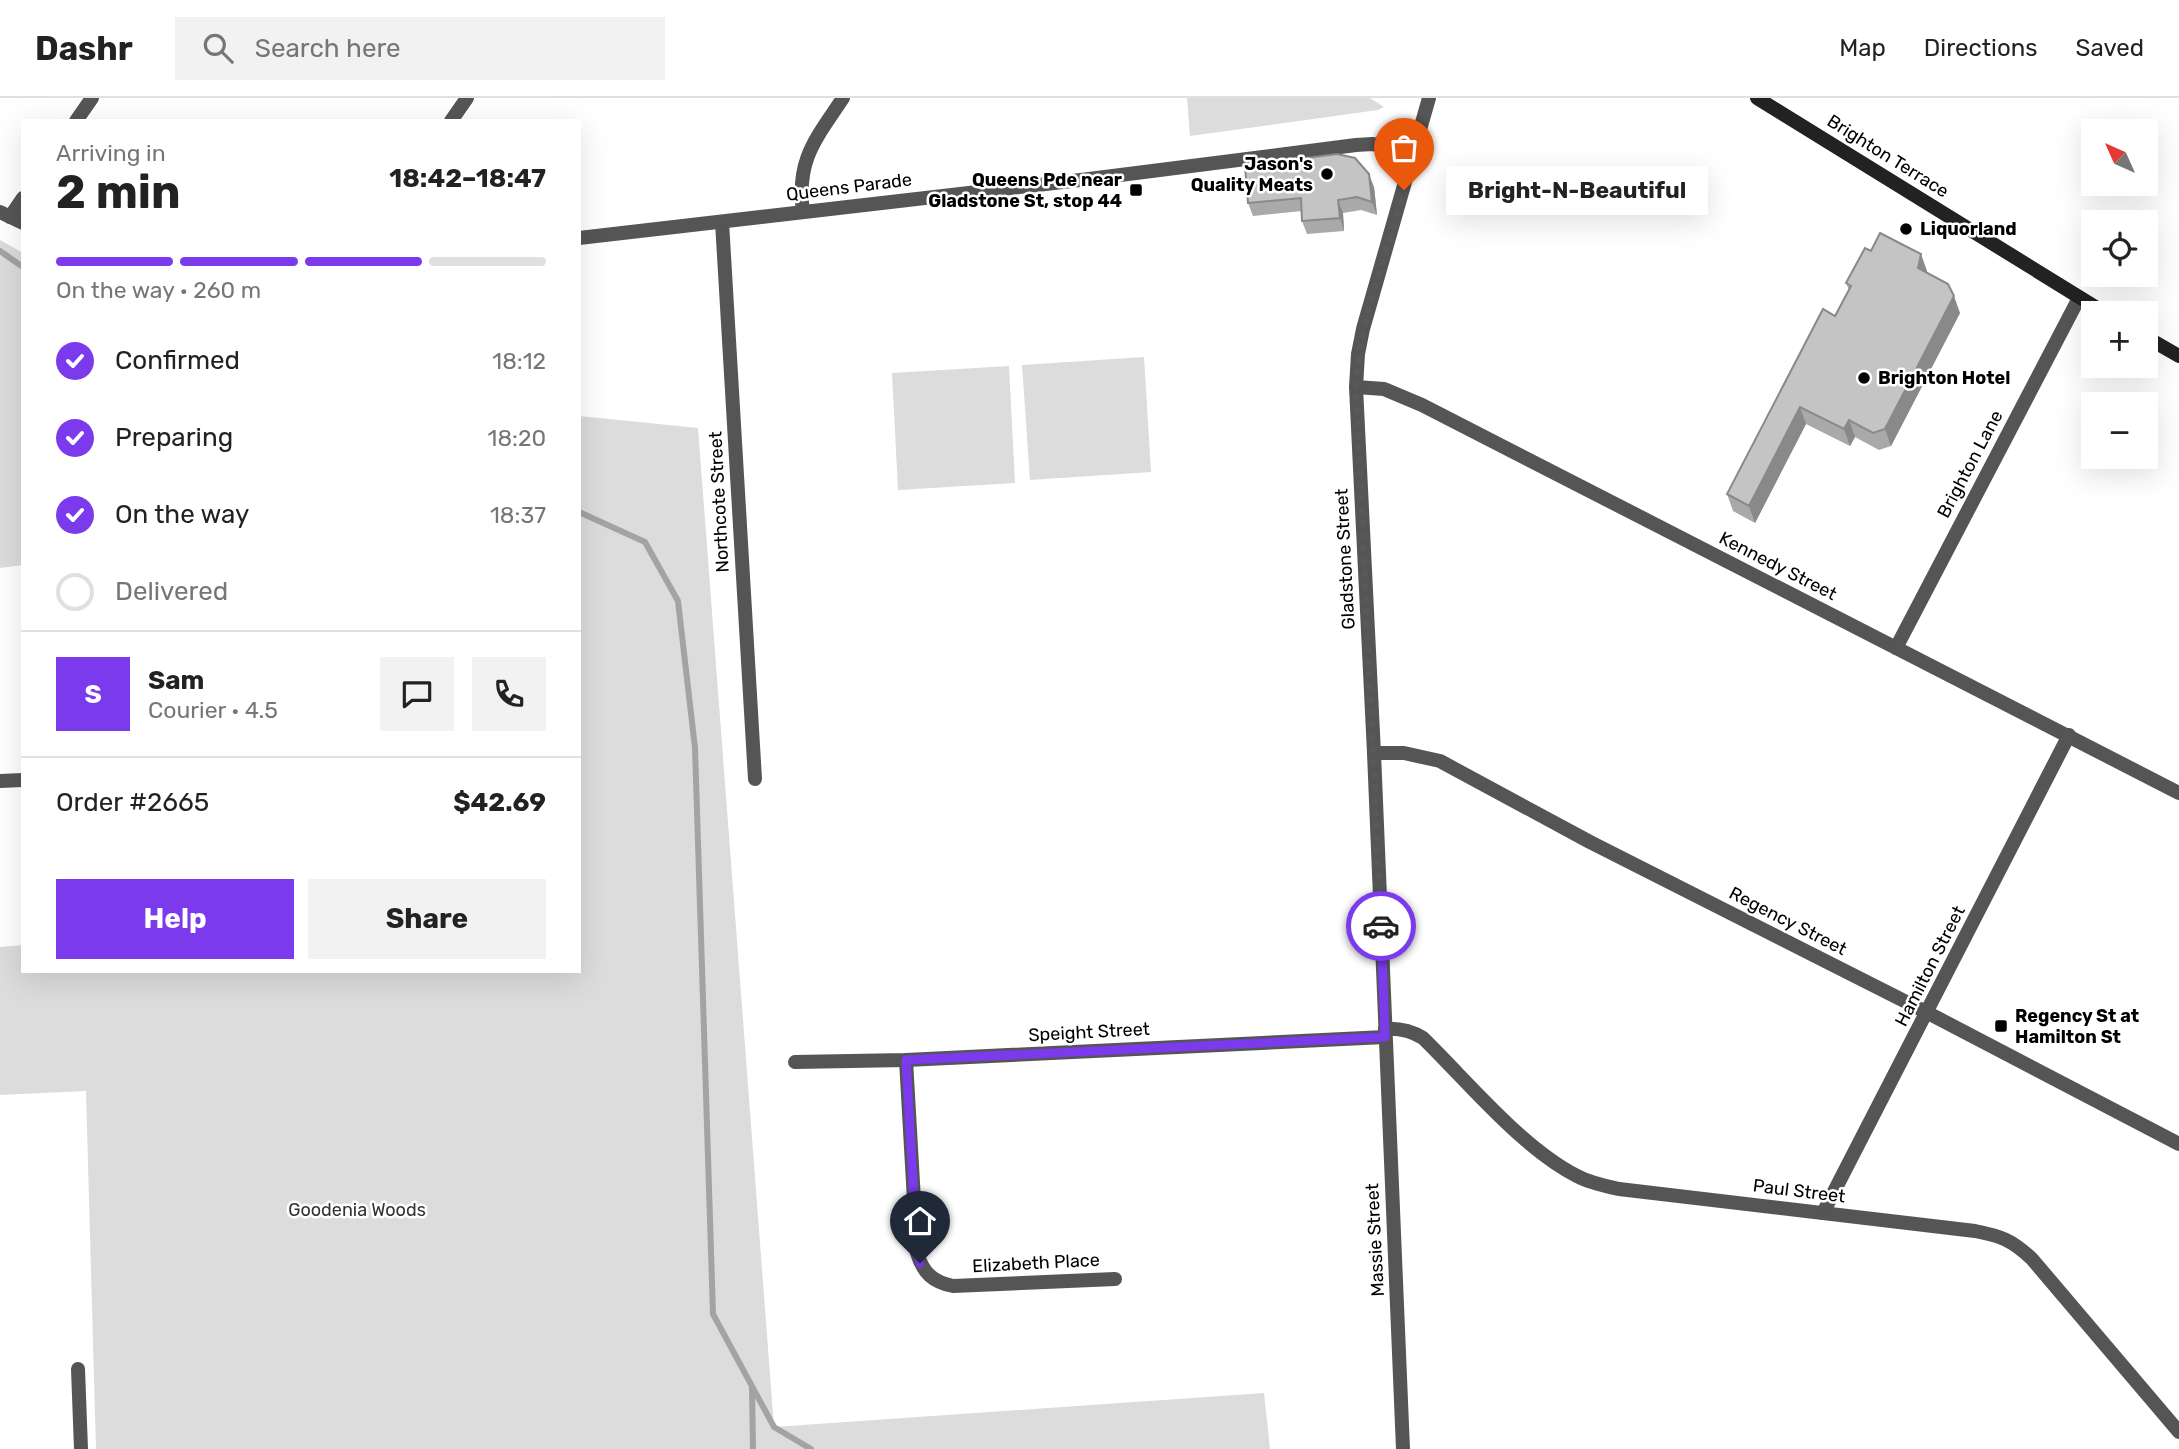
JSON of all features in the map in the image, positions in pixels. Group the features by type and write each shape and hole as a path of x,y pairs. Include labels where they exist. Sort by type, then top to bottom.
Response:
{"main road":[{"name":"Brighton Terrace","path":"1757,98 2084,301"},
{"path":"2158,344 2179,356"}],"street":[{"path":"77,119 92,98"},
{"path":"452,119 467,98"},
{"path":"803,212 800,185 802,171 813,145 843,98"},
{"name":"Gladstone Street","path":"1385,1033 1356,387 1363,329 1429,98"},
{"name":"Queens Parade","path":"581,238 1372,144 1415,151"},
{"path":"11,217 21,201"},
{"name":"Northcote Street","path":"722,222 755,779"},
{"name":"Brighton Lane","path":"1896,648 2079,298"},
{"name":"Kennedy Street","path":"1356,387 1395,392 1422,405 2179,793"},
{"name":"Hamilton Street","path":"1823,1213 2069,735"},
{"name":"Regency Street","path":"1374,752 1404,753 1440,761 1590,842 2179,1144"},
{"path":"0,781 21,780"},
{"name":"Paul Street","path":"1385,1033 1413,1032 1423,1038 1530,1144 1580,1178 1619,1189 1975,1231 1998,1235 2015,1243 2032,1259 2179,1432"},
{"name":"Speight Street","path":"795,1062 906,1060 1385,1033"},
{"name":"Massie Street","path":"1385,1033 1404,1449"},
{"name":"Elizabeth Place","path":"906,1060 917,1253 927,1275 940,1284 953,1286 1115,1279"},
{"path":"78,1369 82,1449"}],"green space":[{"path":"1187,98 1370,98 1384,107 1190,136"},
{"path":"0,240 21,252 21,565 0,568"},
{"path":"1144,357 1151,472 1030,480 1022,365"},
{"path":"1009,366 1015,483 898,490 892,373"},
{"name":"Goodenia Woods","path":"581,416 698,428 774,1427 1264,1393 1270,1449 96,1449 86,1091 0,1095 0,947 21,945 21,973 581,973"}],"building":[{"path":"1337,154 1355,158 1369,174 1372,202 1357,197 1338,200 1340,218 1302,221 1301,198 1248,203 1245,166"},
{"name":"Brighton Hotel","path":"1880,233 1921,254 1918,268 1948,284 1954,296 1885,429 1873,433 1849,420 1844,429 1800,407 1749,506 1727,494 1823,309 1835,316 1851,286 1846,283 1865,248 1871,251"}],"waterway":[{"path":"0,251 21,266"},
{"path":"581,513 645,542 678,601 695,748 713,1314 774,1427 811,1449"},
{"path":"752,1388 753,1449"}],"way so far":[{"path":"1381,926 1356,387 1363,329 1404,190"}],"place":[{"name":"Jason's Quality Meats","path":"1327,174"},
{"name":"Queens Pde near Gladstone St, stop 44","path":"1136,190"},
{"name":"Bright-N-Beautiful","path":"1404,190"},
{"name":"Liquorland","path":"1906,229"},
{"name":"Brighton Hotel","path":"1864,378"},
{"name":"Regency St at Hamilton St","path":"2001,1026"}],"route":[{"path":"920,1263 917,1253 906,1060 1385,1037 1381,926"}]}
